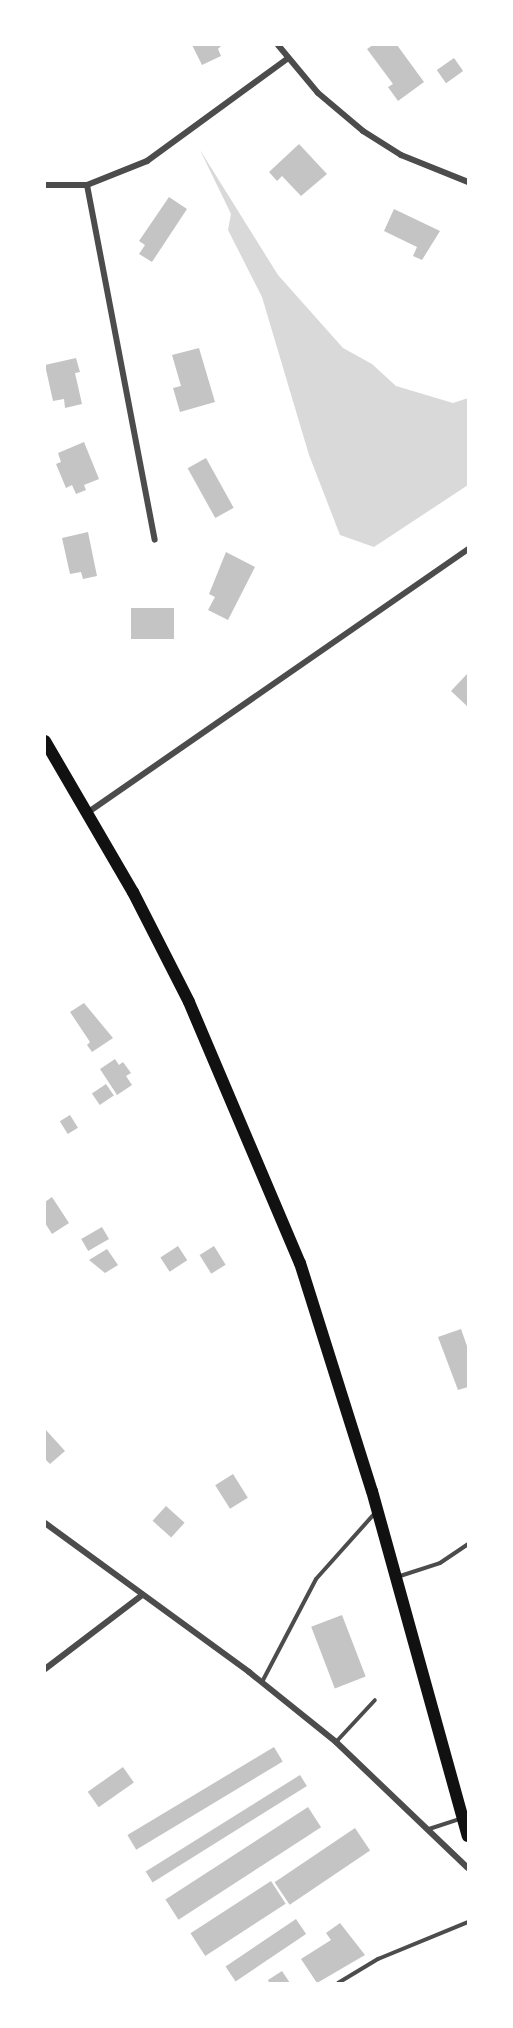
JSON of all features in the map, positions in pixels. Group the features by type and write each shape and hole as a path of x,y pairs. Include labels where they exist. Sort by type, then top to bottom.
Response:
{"main road":[{"path":"45,741 185,993 255,1149 300,1263 377,1511 466,1817 468,1836"}],"street":[{"path":"278,45 287,59 318,93 363,131 402,155 468,182"},
{"path":"45,185 87,185 161,153 287,59"},
{"path":"87,185 155,540"},
{"path":"87,813 468,549"},
{"path":"45,1523 262,1682 336,1742 468,1868"},
{"path":"45,1669 141,1594"}],"lane":[{"path":"262,1682 316,1579 377,1511"},
{"path":"396,1577 440,1563 468,1544"},
{"path":"336,1742 375,1700"},
{"path":"429,1829 466,1817"},
{"path":"338,1983 378,1959 468,1922"}],"shaded area":[{"path":"200,150 278,275 343,348 372,364 396,386 453,403 468,398 468,485 374,547 340,535 309,455 262,297 228,230 231,214"}],"building":[{"path":"192,45 222,45 218,49 221,56 202,65"},
{"path":"373,45 397,45 424,82 398,101 388,87 393,84 367,49"},
{"path":"454,58 463,71 446,83 437,70"},
{"path":"299,144 327,174 301,196 282,176 277,181 269,172"},
{"path":"169,197 187,209 152,262 139,254 145,245 139,241"},
{"path":"394,209 440,231 422,260 413,256 417,247 384,231"},
{"path":"199,348 215,402 180,412 173,388 181,386 172,355"},
{"path":"76,358 80,372 75,373 82,404 65,408 64,399 53,401 45,365"},
{"path":"84,442 99,479 84,485 86,490 76,494 72,485 66,488 56,464 61,462 58,453"},
{"path":"206,458 234,508 215,518 188,468"},
{"path":"88,532 97,576 83,579 81,572 70,574 62,538"},
{"path":"226,552 255,567 228,620 208,610 215,597 209,594"},
{"path":"131,608 174,608 174,639 131,639"},
{"path":"468,675 468,707 451,691"},
{"path":"84,1003 113,1038 92,1052 87,1045 90,1042 70,1012"},
{"path":"115,1059 119,1065 123,1062 131,1073 126,1076 132,1085 117,1095 100,1069"},
{"path":"106,1084 114,1096 100,1105 92,1094"},
{"path":"70,1115 78,1128 68,1134 60,1121"},
{"path":"52,1197 69,1223 52,1234 45,1223 45,1202"},
{"path":"102,1227 109,1239 88,1251 81,1239"},
{"path":"178,1246 187,1260 170,1272 160,1257"},
{"path":"214,1246 226,1265 211,1274 200,1255"},
{"path":"107,1249 118,1265 105,1273 89,1260"},
{"path":"461,1329 468,1349 468,1387 458,1390 438,1337"},
{"path":"45,1429 65,1451 50,1464 45,1459"},
{"path":"233,1474 248,1498 230,1509 215,1485"},
{"path":"166,1506 185,1523 171,1538 153,1521"},
{"path":"342,1615 366,1677 335,1688 311,1627"},
{"path":"274,1747 283,1762 136,1850 127,1835"},
{"path":"123,1767 134,1783 99,1807 88,1792"},
{"path":"300,1775 307,1786 153,1882 146,1871"},
{"path":"308,1807 321,1827 178,1920 165,1900"},
{"path":"355,1828 370,1850 290,1905 275,1882"},
{"path":"271,1881 286,1904 205,1956 190,1933"},
{"path":"296,1919 306,1934 236,1981 226,1967"},
{"path":"340,1923 365,1955 317,1983 301,1959 331,1940 326,1933"},
{"path":"282,1971 290,1983 269,1983 268,1980"}]}
